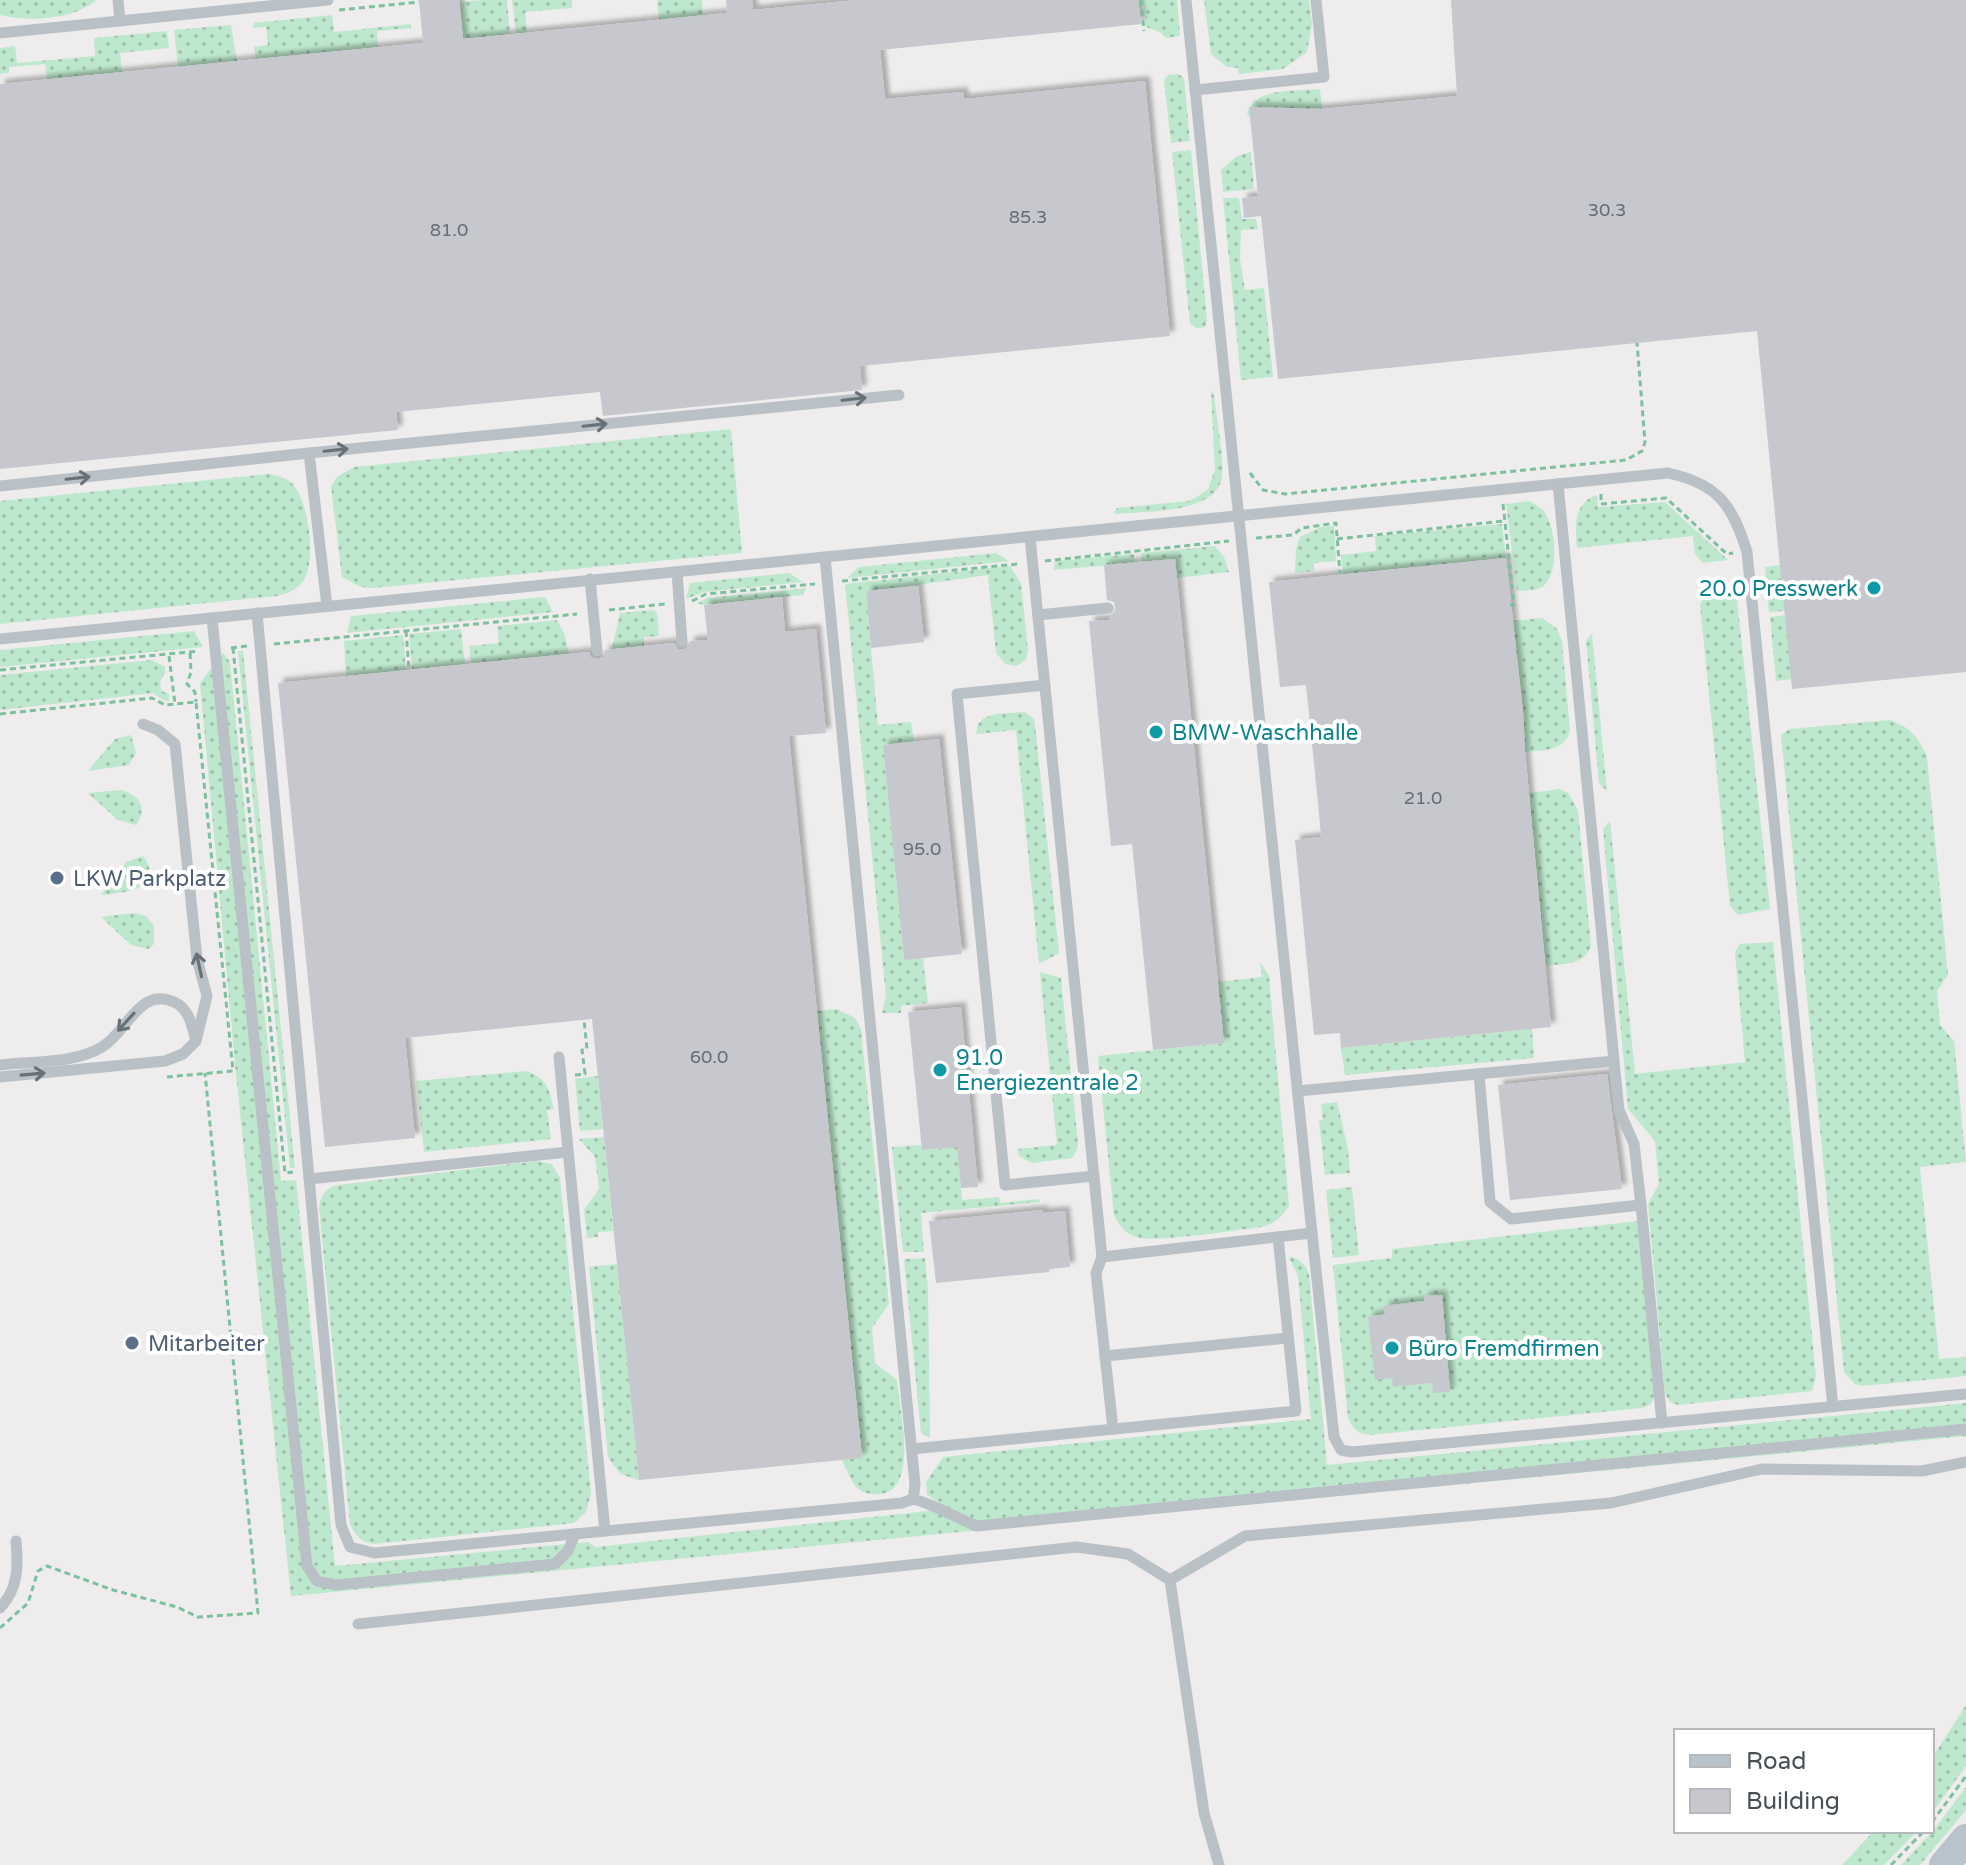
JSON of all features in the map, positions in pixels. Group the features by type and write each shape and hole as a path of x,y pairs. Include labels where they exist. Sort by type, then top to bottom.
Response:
{"main road":[{"path":"1944,1865 1966,1839"}],"lane":[{"path":"118,0 120,21"},
{"path":"0,33 328,0"},
{"path":"1186,0 1312,1233 1334,1437 1341,1450 1352,1452 1966,1394"},
{"path":"1195,90 1324,77 1316,0"},
{"path":"0,486 899,395"},
{"path":"309,453 327,606"},
{"path":"0,639 1668,473 1695,479 1719,496 1738,521 1747,552 1833,1407"},
{"path":"1558,484 1619,1110 1634,1144 1662,1423"},
{"path":"1030,537 1102,1257 1096,1273 1113,1429"},
{"path":"825,557 912,1449 913,1499"},
{"path":"677,572 682,642"},
{"path":"590,579 597,651"},
{"path":"1038,615 1108,608"},
{"path":"257,613 341,1525 350,1547 374,1553 902,1503 913,1499 934,1504 977,1526 1966,1429"},
{"path":"212,618 307,1566 317,1581 335,1585 555,1564 568,1551 575,1534"},
{"path":"1045,685 957,694 1005,1185 1094,1176"},
{"path":"0,1077 165,1061 183,1054 196,1041 207,996 197,959 175,744 158,730 143,724"},
{"path":"0,1065 86,1054 104,1046 143,1003 164,997 179,1004 190,1017 196,1041"},
{"path":"559,1057 605,1531"},
{"path":"1298,1091 1614,1061"},
{"path":"1479,1074 1490,1202 1511,1219 1641,1205"},
{"path":"309,1175 568,1152"},
{"path":"1102,1257 1312,1233"},
{"path":"912,1449 1296,1411 1278,1237"},
{"path":"1105,1356 1288,1338"},
{"path":"1170,1580 1245,1536 1611,1503 1762,1469 1922,1471 1966,1462"},
{"path":"0,1608 14,1590 18,1569 16,1541"},
{"path":"358,1624 1076,1547 1128,1554 1170,1580 1204,1813 1219,1865"}],"path":[{"path":"1141,0 1144,31"},
{"path":"1246,463 1263,490 1285,494 1635,457 1642,451 1645,442 1637,343"},
{"path":"1598,463 1601,504 1666,498 1727,554 1747,552"},
{"path":"1500,473 1514,605 1510,605"},
{"path":"1337,539 1504,521"},
{"path":"406,631 409,670"},
{"path":"233,648 285,1173 309,1175"},
{"path":"158,1078 233,1071 195,692 187,684 191,672 190,652"},
{"path":"169,654 175,704"},
{"path":"0,714 152,698 165,705 196,702"},
{"path":"573,1075 585,1074 582,1050 587,1049 584,1020"},
{"path":"0,1628 28,1603 38,1571 47,1566 113,1590 177,1607 198,1617 258,1613 205,1073"},
{"path":"1934,1819 1966,1776"},
{"path":"1891,1865 1922,1833"}],"green space":[{"path":"0,0 96,0 76,12 37,19 0,15"},
{"path":"507,0 510,34 463,39 460,2"},
{"path":"512,0 572,0 572,8 525,12 527,33 516,33"},
{"path":"657,0 702,0 703,15 659,20"},
{"path":"1143,0 1177,0 1180,36 1166,38 1146,27"},
{"path":"1204,0 1309,0 1312,24 1307,52 1283,69 1239,74 1238,68 1227,67 1211,54"},
{"path":"332,15 334,32 411,24 411,28 377,31 378,47 256,59 254,47 268,45 266,27 253,28 254,23"},
{"path":"231,25 237,61 178,67 174,30"},
{"path":"167,31 169,48 120,53 122,72 47,79 45,64 9,67 9,73 0,74 0,48 15,46 17,63 95,56 94,38"},
{"path":"1178,74 1184,78 1190,141 1171,143 1164,80 1168,75"},
{"path":"1320,89 1322,109 1247,116 1250,106 1266,95"},
{"path":"1191,150 1207,320 1205,327 1197,328 1190,324 1172,152"},
{"path":"1251,152 1254,189 1223,192 1221,170 1237,156"},
{"path":"1223,198 1239,198 1242,219 1256,219 1258,229 1241,230 1240,259 1245,290 1264,288 1273,377 1241,380"},
{"path":"1211,391 1214,394 1222,457 1222,476 1218,488 1208,498 1179,508 1114,513 1117,508 1188,501 1208,489 1215,470"},
{"path":"731,429 742,553 373,588 361,587 342,577 331,487 337,477 354,467"},
{"path":"268,474 293,484 307,520 310,547 308,571 304,580 292,591 277,596 0,624 0,501"},
{"path":"1597,495 1598,507 1665,502 1728,560 1703,563 1695,554 1693,536 1577,548 1577,516 1583,504"},
{"path":"1530,501 1549,520 1554,540 1554,563 1548,581 1542,587 1517,591 1506,504"},
{"path":"1502,524 1506,558 1343,574 1341,555 1376,551 1375,536"},
{"path":"1334,526 1336,561 1314,563 1314,571 1295,573 1300,537 1321,527"},
{"path":"1215,546 1224,557 1229,572 1176,578 1142,562 1141,553"},
{"path":"996,553 1009,561 847,578 859,567"},
{"path":"1134,554 1135,563 1053,570 1056,561"},
{"path":"1780,565 1785,611 1769,612 1765,567"},
{"path":"1010,566 1021,583 1028,651 1026,659 1017,666 1005,664 996,653 988,575 866,592 878,725 911,722 914,741 883,745 904,959 923,958 928,1003 901,1006 901,1013 882,1013 886,996 845,584"},
{"path":"789,573 803,582 704,592 686,599 690,583"},
{"path":"806,588 803,595 704,605 697,603 707,598"},
{"path":"1736,590 1770,909 1738,915 1730,906 1700,604 1707,594"},
{"path":"545,597 553,612 347,633 351,616"},
{"path":"654,610 659,636 644,637 644,646 612,649 620,613"},
{"path":"1785,615 1792,679 1776,681 1770,617"},
{"path":"1542,618 1557,629 1562,641 1570,731 1558,746 1525,752 1512,621"},
{"path":"557,620 569,654 471,663 469,646 499,643 497,626"},
{"path":"461,629 465,664 412,669 409,634"},
{"path":"194,631 203,647 0,667 0,650"},
{"path":"1592,634 1607,791 1599,783 1586,640"},
{"path":"403,635 406,670 346,676 344,641"},
{"path":"238,651 243,651 295,1168 290,1168"},
{"path":"223,653 230,662 281,1181 296,1180 335,1566 588,1542 596,1547 929,1509 964,1518 927,1495 926,1482 943,1457 1311,1419 1298,1276 1289,1257 1302,1262 1309,1274 1327,1465 1966,1403 1966,1436 291,1596 236,1075 200,683"},
{"path":"152,660 165,667 160,686 162,691 169,694 169,701 153,693 0,710 0,675"},
{"path":"1025,712 1034,719 1035,725 1059,953 1039,964 1016,730 976,734 978,724 984,718"},
{"path":"1889,720 1912,733 1927,757 1948,975 1937,991 1940,1025 1954,1041 1966,1162 1920,1167 1939,1359 1966,1357 1966,1376 1863,1386 1855,1384 1844,1372 1781,735 1790,729"},
{"path":"131,735 136,753 129,765 88,771 115,739"},
{"path":"1560,789 1568,793 1578,810 1591,946 1578,960 1546,966 1529,793"},
{"path":"121,790 133,795 140,803 140,819 136,825 118,820 88,793"},
{"path":"1610,821 1635,1074 1745,1062 1735,952 1740,944 1773,942 1816,1376 1812,1391 1678,1405 1670,1402 1665,1394 1648,1204 1659,1184 1655,1141 1628,1109 1603,829"},
{"path":"143,856 150,876 146,883 130,891 101,895 126,862"},
{"path":"135,913 146,916 154,926 154,944 148,949 131,945 101,917"},
{"path":"1260,962 1269,976 1289,1205 1278,1219 1262,1227 1160,1238 1136,1237 1122,1228 1114,1215 1098,1056 1223,1043 1217,982 1262,977"},
{"path":"1040,972 1061,978 1078,1143 1072,1158 1032,1163 1019,1156 1017,1149 1057,1145"},
{"path":"837,1009 855,1018 861,1029 889,1304 872,1328 875,1363 897,1380 903,1427 900,1478 892,1489 880,1494 859,1489 842,1460 862,1457 817,1011"},
{"path":"1532,1029 1534,1058 1345,1075 1341,1048"},
{"path":"526,1071 539,1077 548,1089 554,1109 547,1110 551,1139 424,1152 416,1081"},
{"path":"598,1076 603,1129 580,1131 575,1079"},
{"path":"1337,1102 1350,1173 1325,1175 1319,1120 1323,1120 1321,1104"},
{"path":"604,1137 613,1231 598,1232 598,1237 587,1238 584,1210 599,1189 595,1157 579,1139"},
{"path":"921,1145 923,1150 973,1145 975,1151 958,1153 962,1200 999,1197 1000,1203 1039,1199 1040,1202 921,1213 924,1252 903,1252 892,1147"},
{"path":"537,1161 552,1164 560,1178 591,1493 586,1512 574,1523 374,1544 365,1542 356,1535 350,1524 319,1207 322,1196 338,1185"},
{"path":"1352,1187 1359,1255 1333,1258 1326,1190"},
{"path":"1638,1221 1655,1394 1651,1404 1642,1408 1370,1435 1359,1432 1352,1425 1348,1418 1333,1265 1392,1258 1392,1249"},
{"path":"925,1258 930,1438 921,1433 904,1259"},
{"path":"617,1264 639,1480 620,1474 608,1457 589,1267"},
{"path":"1966,1705 1966,1766 1934,1810 1934,1755"},
{"path":"1966,1787 1966,1810 1920,1865 1901,1865 1934,1830"},
{"path":"1872,1833 1915,1833 1884,1865 1842,1865"}],"building":[{"path":"419,0 459,0 463,39 727,13 726,0 752,0 753,10 857,0 1138,0 1141,24 880,50 885,99 963,92 964,99 1145,81 1170,336 860,366 862,390 603,416 600,392 396,412 398,430 0,469 0,84 423,43"},
{"path":"1451,0 1966,0 1966,672 1792,689 1757,331 1278,379 1261,216 1244,218 1242,198 1258,196 1249,107 1322,109 1457,96"},
{"path":"1506,558 1551,1027 1341,1048 1340,1033 1314,1035 1295,840 1321,837 1318,803 1306,685 1280,687 1269,582"},
{"name":"BMW-Waschhalle","path":"1175,559 1224,1043 1153,1050 1132,844 1111,846 1089,621 1109,620 1109,616 1116,611 1114,602 1107,600 1104,565"},
{"path":"918,586 924,642 871,648 866,591"},
{"path":"782,597 785,632 816,629 826,733 789,736 862,1458 639,1480 592,1019 405,1038 415,1138 325,1147 278,683 589,652 591,657 597,659 603,657 605,650 674,643 683,650 690,641 708,640 704,605"},
{"path":"939,739 962,954 904,960 883,745"},
{"name":"91.0 Energiezentrale 2","path":"961,1007 978,1187 961,1188 957,1147 922,1150 908,1012"},
{"path":"1607,1074 1622,1189 1510,1200 1498,1085"},
{"path":"1043,1210 1043,1213 1065,1211 1070,1267 1049,1269 1049,1272 936,1283 929,1221"},
{"path":"1442,1295 1450,1392 1433,1393 1432,1383 1393,1387 1392,1378 1375,1380 1368,1317 1385,1314 1384,1306 1424,1301 1424,1296"}],"place":[{"name":"20.0 Presswerk","path":"1874,588"},
{"name":"BMW-Waschhalle","path":"1156,732"},
{"name":"LKW Parkplatz","path":"57,878"},
{"name":"91.0 Energiezentrale 2","path":"940,1070"},
{"name":"Mitarbeiter","path":"132,1343"},
{"name":"Büro Fremdfirmen","path":"1392,1348"}]}
